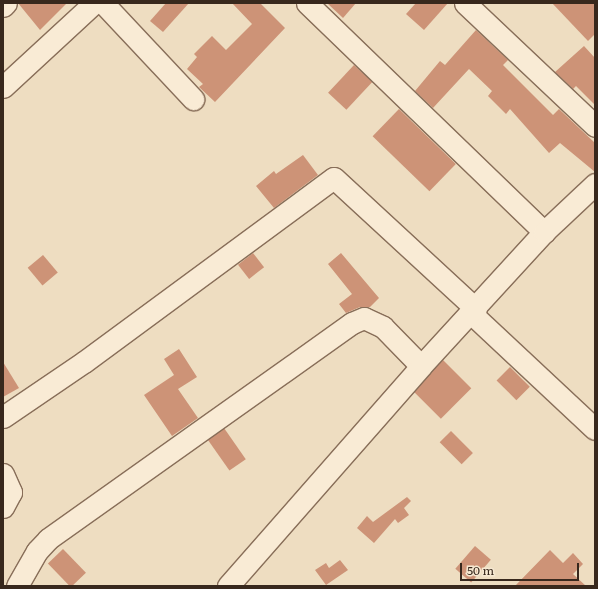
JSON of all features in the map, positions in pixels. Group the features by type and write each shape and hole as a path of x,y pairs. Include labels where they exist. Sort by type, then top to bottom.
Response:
{"street":[{"path":"3,6 6,3"},
{"path":"3,88 94,3"},
{"path":"103,3 193,99"},
{"path":"307,3 544,232"},
{"path":"465,3 595,126"},
{"path":"3,417 84,362 334,178 595,428"},
{"path":"228,586 421,366 474,311 544,232 595,184"},
{"path":"17,586 37,551 48,539 352,323 364,318 383,327 421,366"},
{"path":"3,474 11,492 3,507"}],"building":[{"path":"18,3 67,3 40,30"},
{"path":"166,3 189,3 163,32 150,21"},
{"path":"232,3 260,3 285,28 215,102 199,87 203,84 187,69 197,57 194,54 212,36 226,50 252,24"},
{"path":"327,3 356,3 343,18"},
{"path":"416,3 448,3 424,30 406,14"},
{"path":"552,3 595,3 595,34 588,41"},
{"path":"476,30 508,60 503,65 553,115 559,109 595,143 595,172 560,143 549,153 510,109 506,114 488,96 492,91 469,69 433,108 415,91 440,61 445,65"},
{"path":"584,46 595,58 595,105 576,86 573,89 555,72"},
{"path":"354,65 372,82 346,110 328,93"},
{"path":"399,109 456,164 429,191 373,136"},
{"path":"303,155 318,175 274,208 256,186 274,171 276,174"},
{"path":"253,253 264,267 249,279 238,265"},
{"path":"341,253 379,298 370,307 360,307 346,313 339,304 352,294 328,264"},
{"path":"43,255 58,273 42,285 28,268"},
{"path":"179,349 197,377 178,389 198,418 172,436 144,395 174,375 164,359"},
{"path":"443,360 471,388 441,419 413,390"},
{"path":"3,362 19,388 3,397"},
{"path":"510,367 530,387 516,400 497,380"},
{"path":"224,428 246,459 229,471 208,439"},
{"path":"451,431 473,453 462,464 440,442"},
{"path":"407,497 411,501 404,508 409,515 398,523 395,519 374,543 357,528 367,516 373,522"},
{"path":"475,546 491,560 471,582 455,569"},
{"path":"63,549 86,573 72,586 70,586 48,564"},
{"path":"550,550 563,563 573,553 583,564 573,574 586,586 515,586"},
{"path":"340,560 348,570 326,585 315,570 326,563 329,568"}]}
